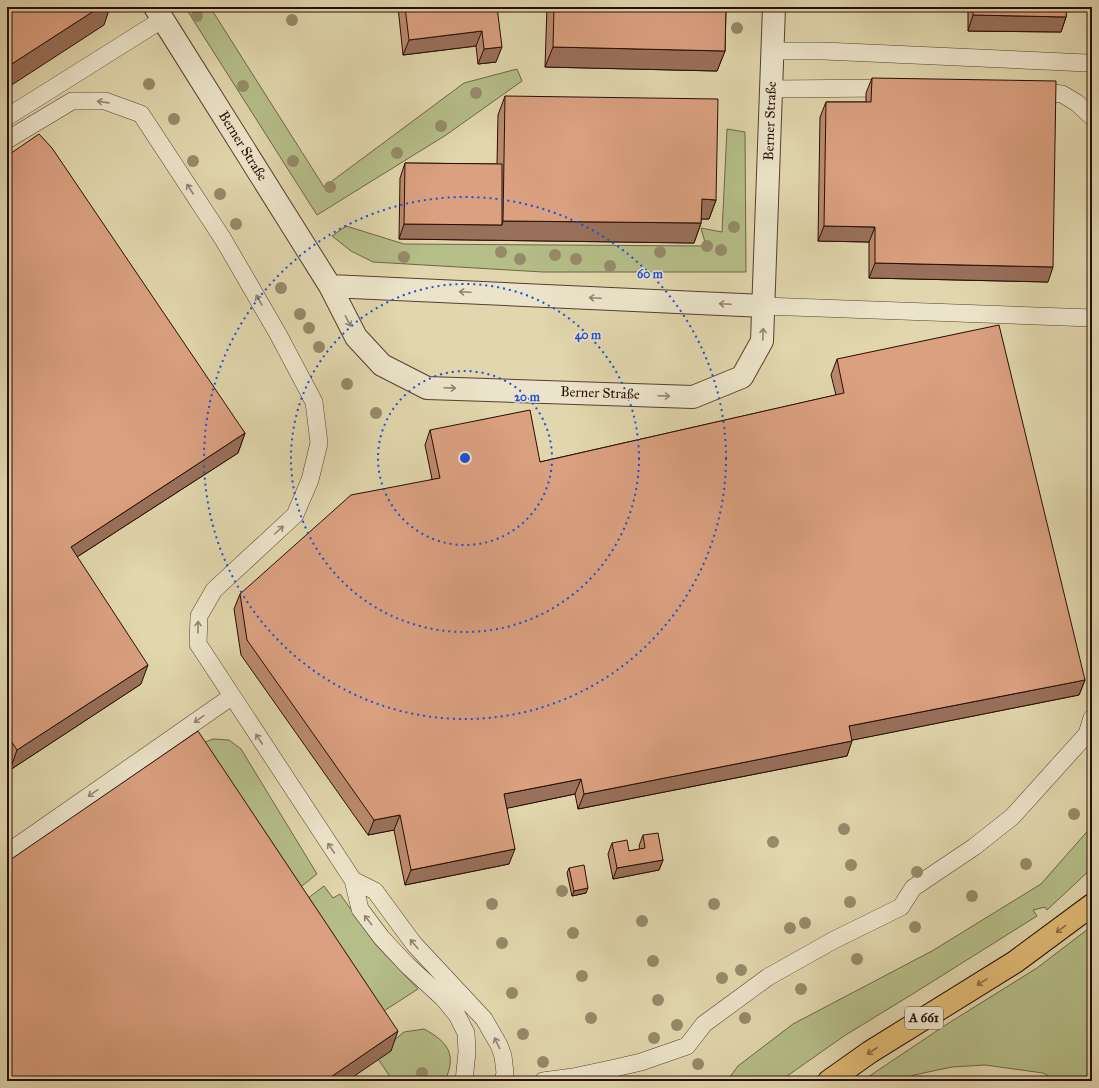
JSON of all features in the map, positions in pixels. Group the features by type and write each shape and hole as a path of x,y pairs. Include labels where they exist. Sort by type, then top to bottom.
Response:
{"highway":[{"name":"A 661","path":"829,1081 870,1052 1015,962 1092,905"}],"street":[{"name":"Berner Straße","path":"159,13 330,286 356,337 382,365 427,388 693,397 742,377 762,341 774,7"},
{"path":"330,286 764,306"}],"lane":[{"path":"7,117 159,13"},
{"path":"772,52 824,51 1087,63"},
{"path":"771,89 909,89"},
{"path":"1018,90 1062,94 1077,103 1092,117"},
{"path":"7,140 72,101 105,101 141,114 223,239 278,334 314,402 319,442 310,480 295,515 214,590 199,616 198,644 231,697 353,880 360,909 381,937 407,965 443,998 457,1015 466,1033 467,1052 464,1081"},
{"path":"764,306 1092,318"},
{"path":"7,853 231,697"},
{"path":"543,1081 573,1077 615,1068 687,1046 704,1024 768,977 834,940 901,907 913,888 974,847 1012,817 1087,734 1092,718"},
{"path":"353,880 375,891 414,944 484,1019 499,1045 503,1056 503,1081"}],"green space":[{"path":"185,7 210,7 324,187 464,83 517,69 522,81 446,135 317,215"},
{"path":"727,129 745,132 746,272 543,272 373,262 351,251 332,236 346,226 404,244 706,246 701,228 722,232"},
{"path":"213,739 229,740 241,749 317,874 293,893 200,744"},
{"path":"1092,826 1092,868 1047,910 1045,907 1033,910 1037,916 844,1036 780,1081 727,1081 738,1066 793,1024 932,951 1041,884"},
{"path":"324,886 333,898 340,894 376,945 418,989 376,1016 299,905"},
{"path":"1092,926 1092,1081 1058,1081 1043,1073 985,1065 952,1067 914,1075 900,1081 862,1081 944,1026 1037,968"},
{"path":"424,1029 439,1039 448,1050 450,1063 449,1072 445,1081 393,1081 378,1059 388,1045 404,1032"}],"building":[{"path":"7,7 100,7 7,67"},
{"path":"405,7 497,7 502,47 484,49 482,31 409,40"},
{"path":"554,7 726,7 725,51 553,47"},
{"path":"973,7 1067,7 1066,17 973,15"},
{"path":"872,78 1056,81 1053,267 875,263 875,227 824,226 826,102 871,102"},
{"path":"505,96 718,99 716,200 702,199 701,223 503,221"},
{"path":"39,134 52,148 245,433 71,547 148,665 17,750 7,735 7,156"},
{"path":"405,163 502,164 502,225 404,224"},
{"path":"999,325 1085,680 849,726 852,741 584,794 581,779 504,794 515,849 411,870 400,815 374,820 247,640 240,594 351,495 440,478 430,430 530,410 540,462 844,393 837,359"},
{"path":"198,731 398,1031 325,1081 7,1081 7,862"},
{"path":"658,833 663,860 617,868 612,843 627,840 629,851 645,848 643,835"},
{"path":"584,865 588,888 574,891 569,868"}]}
